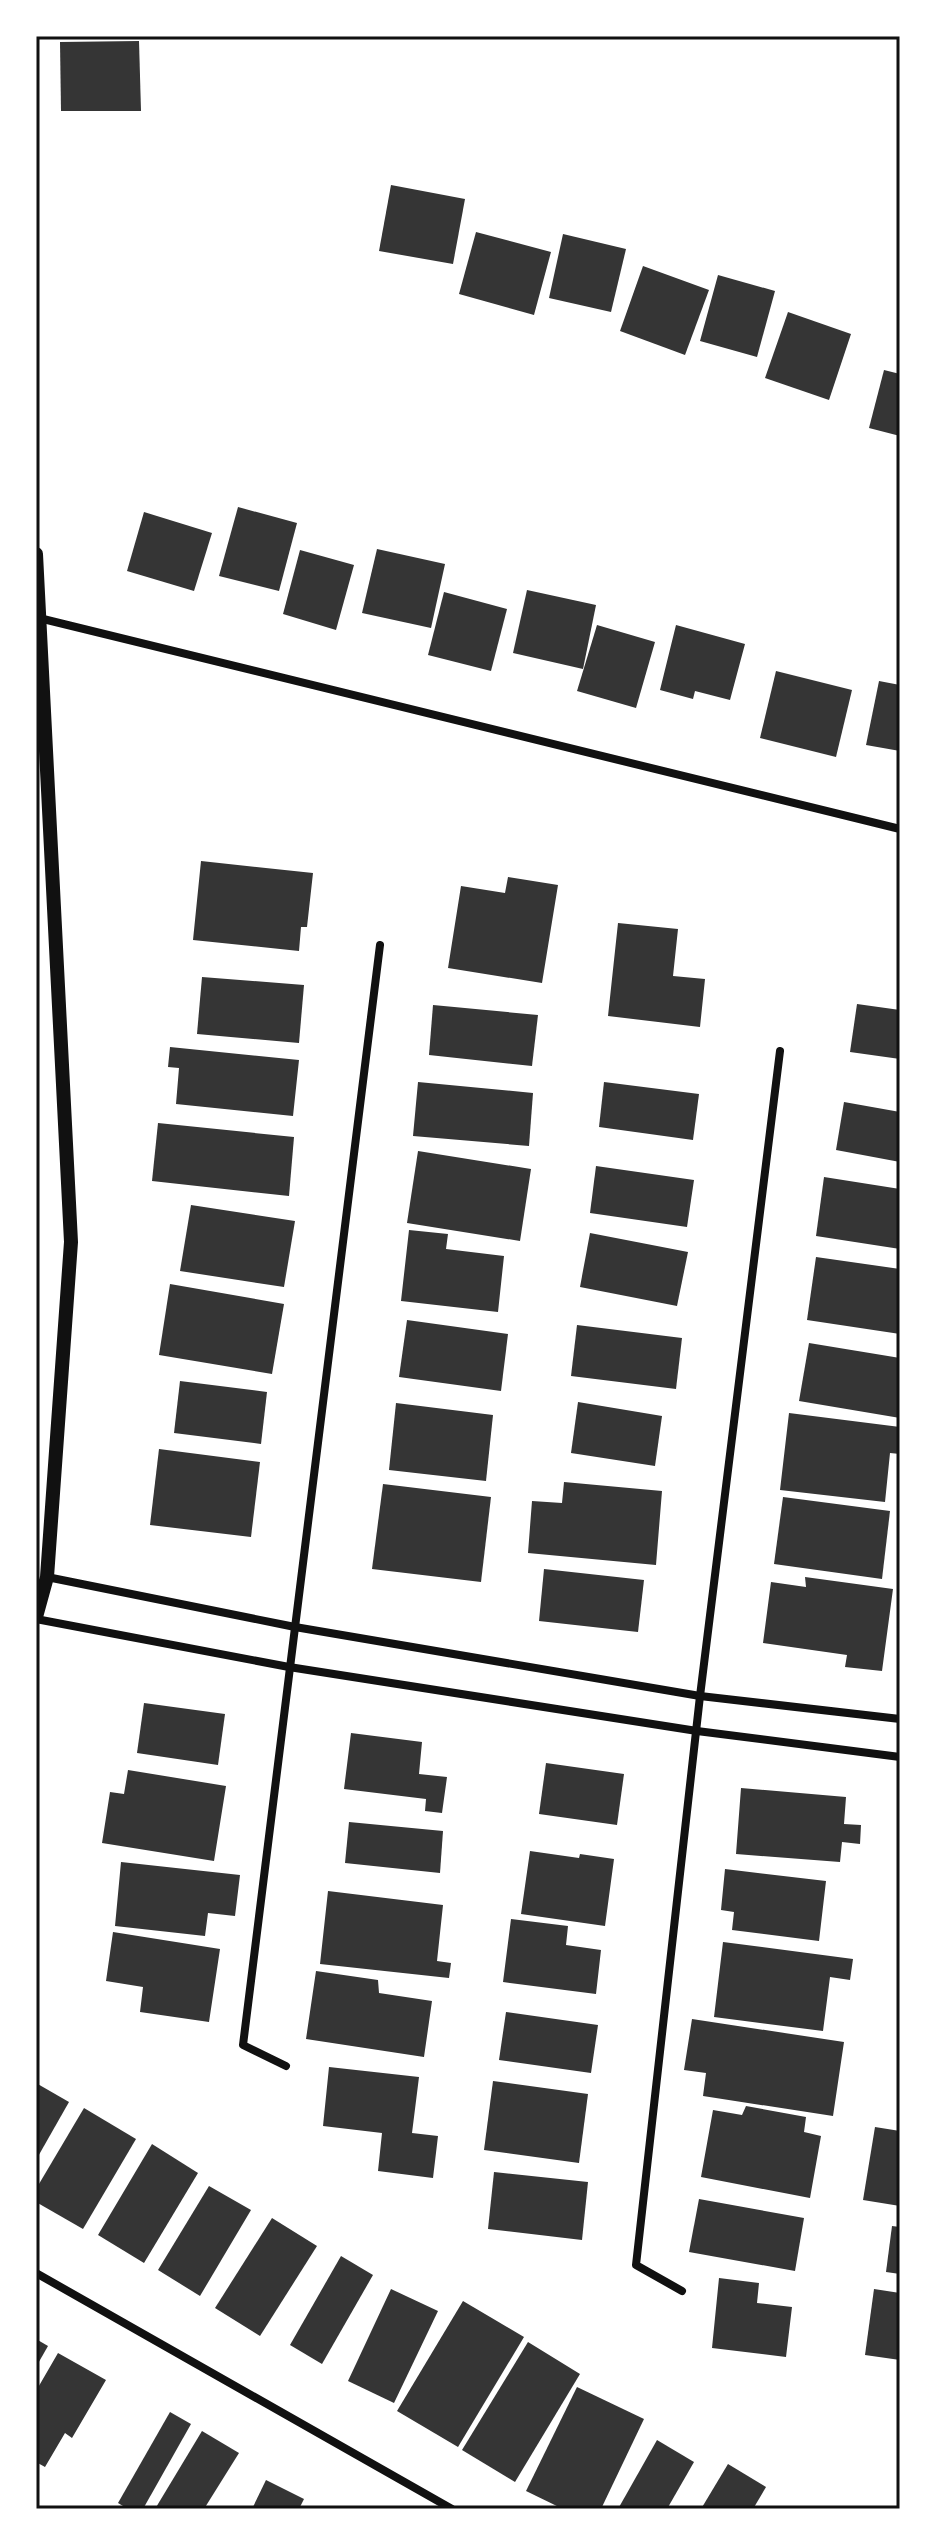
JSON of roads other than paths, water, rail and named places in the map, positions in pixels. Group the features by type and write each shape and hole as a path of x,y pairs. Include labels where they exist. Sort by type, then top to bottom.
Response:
{"street":[{"path":"36,554 71,1242 47,1577 36,1618 289,1667 697,1731 900,1757"},
{"path":"39,618 900,829"},
{"path":"286,2066 243,2045 380,945"},
{"path":"682,2291 636,2265 700,1696 780,1051"},
{"path":"47,1577 295,1627 700,1696 900,1719"},
{"path":"36,2273 452,2509"}]}
